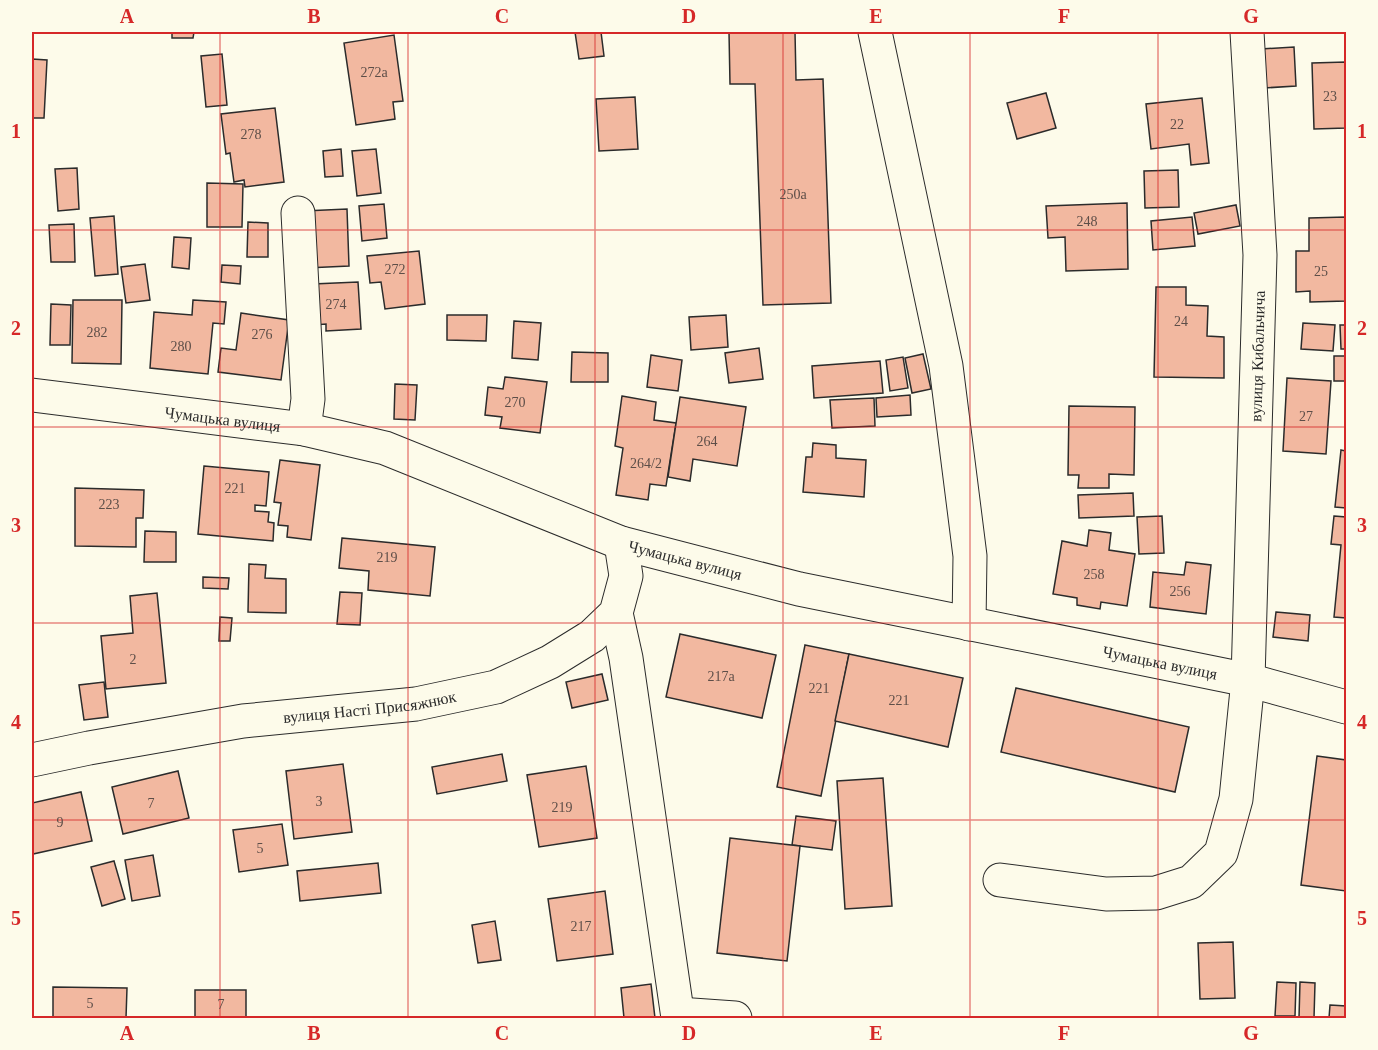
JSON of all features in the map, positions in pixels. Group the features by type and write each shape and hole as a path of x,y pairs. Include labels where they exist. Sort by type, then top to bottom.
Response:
{"street":[{"path":"875,32 946,366 970,556 969,624"},
{"name":"вулиця Кибальчича","path":"1000,880 1106,894 1156,893 1191,882 1221,853 1236,799 1248,680 1260,255 1247,32"},
{"path":"298,213 308,399 304,429"},
{"name":"Чумацька вулиця","path":"32,395 304,429 385,448 621,543 799,589 1248,680 1347,706"},
{"path":"621,543 626,576 616,613 627,669 678,1016 735,1018"},
{"name":"вулиця Насті Присяжнюк","path":"32,760 243,721 416,704 496,687 550,662 592,636 616,613"}],"building":[{"path":"172,32 194,32 193,38 172,38"},
{"path":"575,32 601,32 604,56 579,59"},
{"path":"729,32 795,32 796,80 823,79 831,303 763,305 755,84 730,84"},
{"path":"394,35 403,101 393,102 395,119 356,125 344,43"},
{"path":"1294,47 1296,86 1264,88 1261,49"},
{"path":"222,54 227,105 206,107 201,56"},
{"path":"32,59 47,60 44,118 32,118"},
{"path":"1346,62 1346,128 1314,129 1312,63"},
{"path":"1046,93 1056,128 1017,139 1007,103"},
{"path":"635,97 638,149 599,151 596,99"},
{"path":"1202,98 1209,163 1191,165 1189,144 1151,149 1146,104"},
{"path":"275,108 284,182 245,187 244,180 234,182 230,153 226,154 221,114"},
{"path":"341,149 343,176 325,177 323,151"},
{"path":"376,149 381,193 357,196 352,151"},
{"path":"77,168 79,209 58,211 55,169"},
{"path":"1178,170 1179,207 1145,208 1144,171"},
{"path":"207,183 243,184 242,227 207,227"},
{"path":"1127,203 1128,269 1066,271 1065,237 1048,238 1046,206"},
{"path":"384,204 387,238 362,241 359,206"},
{"path":"1236,205 1240,226 1198,234 1194,213"},
{"path":"347,209 349,266 306,268 304,211"},
{"path":"114,216 118,274 95,276 90,218"},
{"path":"1192,217 1195,246 1153,250 1151,221"},
{"path":"1346,217 1346,301 1310,302 1310,291 1296,292 1296,251 1309,251 1309,218"},
{"path":"248,222 268,223 268,257 247,257"},
{"path":"74,224 75,262 51,262 49,225"},
{"path":"174,237 191,238 189,269 172,267"},
{"path":"419,251 425,304 385,309 381,282 370,283 367,256"},
{"path":"145,264 150,300 126,303 121,267"},
{"path":"222,265 241,266 240,284 221,282"},
{"path":"358,282 361,329 326,331 326,324 314,325 313,284"},
{"path":"1156,287 1186,287 1186,305 1208,306 1207,336 1224,337 1224,378 1154,377"},
{"path":"73,300 122,300 121,364 72,363"},
{"path":"193,300 226,302 224,324 213,323 208,374 150,368 154,312 192,315"},
{"path":"51,304 71,305 70,345 50,345"},
{"path":"241,313 289,320 281,380 218,372 221,348 236,350"},
{"path":"447,315 487,315 486,341 447,340"},
{"path":"726,315 728,347 691,350 689,317"},
{"path":"514,321 541,323 538,360 512,358"},
{"path":"1303,323 1335,325 1333,351 1301,349"},
{"path":"1340,325 1346,325 1346,349 1341,349"},
{"path":"759,348 763,379 729,383 725,353"},
{"path":"572,352 608,353 608,382 571,382"},
{"path":"923,354 931,389 912,393 905,358"},
{"path":"651,355 682,360 678,391 647,387"},
{"path":"1334,356 1346,356 1346,381 1334,381"},
{"path":"903,357 908,388 890,391 886,360"},
{"path":"880,361 883,393 814,398 812,366"},
{"path":"505,377 547,382 540,433 500,428 502,417 485,415 488,387 503,389"},
{"path":"1287,378 1331,381 1326,454 1283,451"},
{"path":"395,384 417,385 415,420 394,419"},
{"path":"910,395 911,415 877,417 876,398"},
{"path":"622,396 656,402 654,420 676,423 666,486 650,484 648,500 616,495 623,448 615,446"},
{"path":"680,397 746,407 737,466 693,459 690,481 668,477"},
{"path":"874,398 875,426 832,428 830,400"},
{"path":"1069,406 1135,407 1134,475 1109,474 1109,488 1078,488 1079,475 1068,475"},
{"path":"813,443 836,445 836,458 866,460 864,497 803,492 806,457 812,457"},
{"path":"1341,450 1346,451 1346,508 1335,507"},
{"path":"280,460 320,465 311,540 287,537 288,526 278,525 281,503 274,502"},
{"path":"204,466 269,472 266,506 255,505 255,511 269,512 268,522 274,523 273,541 198,534"},
{"path":"75,488 144,490 143,518 136,518 136,547 75,546"},
{"path":"1133,493 1134,516 1079,518 1078,495"},
{"path":"1162,516 1164,553 1139,554 1137,517"},
{"path":"1334,516 1346,517 1346,618 1334,617 1341,545 1331,544"},
{"path":"1089,530 1111,533 1109,550 1135,554 1127,606 1101,602 1100,609 1077,605 1077,598 1053,594 1062,541 1087,546"},
{"path":"145,531 176,532 176,562 144,562"},
{"path":"342,538 435,547 430,596 368,590 369,571 339,568"},
{"path":"1186,562 1211,565 1206,614 1150,607 1153,572 1184,575"},
{"path":"249,564 266,565 265,578 286,579 286,613 248,612"},
{"path":"203,577 229,578 228,589 203,588"},
{"path":"340,592 362,593 360,625 337,624"},
{"path":"157,593 166,683 106,689 101,636 133,633 130,596"},
{"path":"1276,612 1310,615 1308,641 1273,637"},
{"path":"220,617 232,618 230,641 219,641"},
{"path":"680,634 776,655 762,718 666,697"},
{"path":"805,645 849,654 821,796 777,787"},
{"path":"849,654 963,678 948,747 835,721"},
{"path":"602,674 608,700 572,708 566,682"},
{"path":"104,682 108,717 84,720 79,685"},
{"path":"1016,688 1189,727 1175,792 1001,752"},
{"path":"502,754 507,781 437,794 432,767"},
{"path":"1317,756 1346,760 1346,891 1301,885"},
{"path":"343,764 352,832 294,839 286,771"},
{"path":"586,766 597,838 539,847 527,775"},
{"path":"178,771 189,818 123,834 112,787"},
{"path":"883,778 892,906 845,909 837,781"},
{"path":"81,792 92,841 33,854 32,803"},
{"path":"796,816 836,821 832,850 792,845"},
{"path":"282,824 288,865 239,872 233,830"},
{"path":"730,838 800,846 787,961 717,953"},
{"path":"153,855 160,896 132,901 125,860"},
{"path":"114,861 125,899 102,906 91,867"},
{"path":"378,863 381,893 300,901 297,871"},
{"path":"605,891 613,954 557,961 548,899"},
{"path":"495,921 501,960 478,963 472,925"},
{"path":"1233,942 1235,998 1200,999 1198,943"},
{"path":"1277,982 1296,983 1295,1016 1275,1016"},
{"path":"1300,982 1315,983 1314,1018 1299,1018"},
{"path":"651,984 655,1018 624,1018 621,988"},
{"path":"53,987 127,988 126,1018 53,1018"},
{"path":"195,990 246,990 246,1018 195,1018"},
{"path":"1330,1005 1346,1006 1346,1018 1329,1018"}]}
